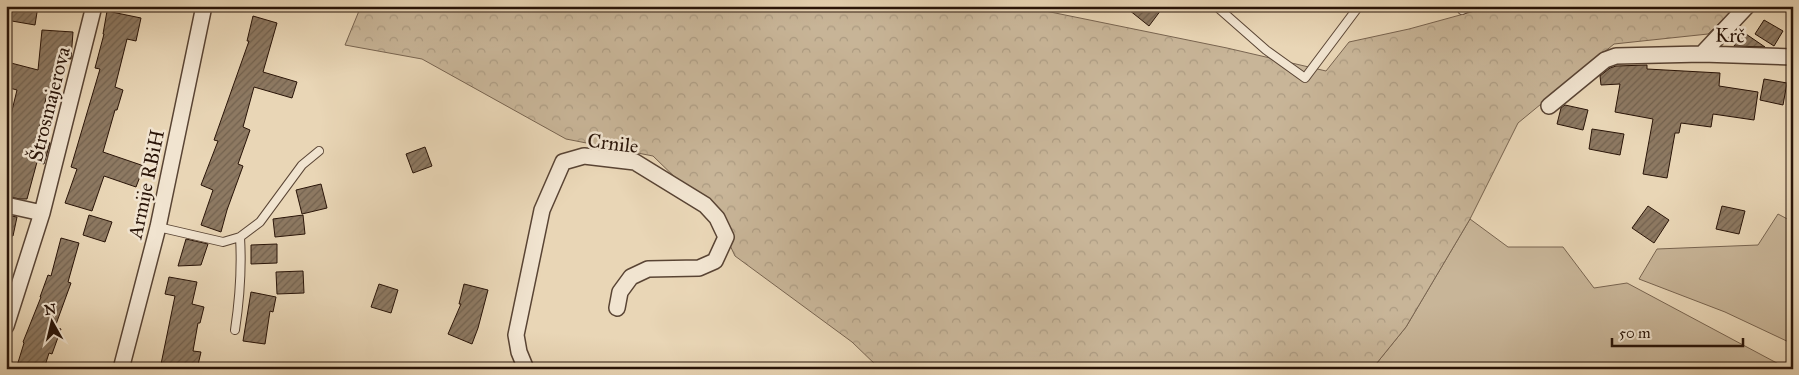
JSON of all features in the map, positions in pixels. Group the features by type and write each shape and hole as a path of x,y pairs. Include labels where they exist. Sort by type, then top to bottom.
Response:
{"street":[{"name":"Štrosmajerova","path":"6,326 42,213 94,6"},
{"name":"Armije RBiH","path":"121,369 158,227 204,6"},
{"name":"Krč","path":"1702,54 1747,6"},
{"path":"1549,106 1605,60 1616,56 1702,54"},
{"name":"Krč","path":"1702,54 1793,57"},
{"name":"Crnile","path":"526,369 519,352 516,335 542,210 563,162 584,156 636,162 705,205 717,218 726,237 715,261 707,265 699,268 648,269 631,277 620,292 617,308"},
{"path":"6,205 42,213"}],"lane":[{"path":"1216,6 1266,50 1305,78 1359,6"},
{"path":"1462,10 1471,6"},
{"path":"158,227 223,242 240,237 260,222 302,165 318,151"},
{"path":"235,330 242,271 240,237"}],"green space":[{"path":"361,6 1021,6 1227,48 1326,71 1349,42 1409,29 1493,6 1736,6 1708,34 1614,44 1518,123 1470,219 1406,327 1372,369 880,369 852,342 735,256 717,218 653,156 566,139 422,59 345,45"},
{"path":"1778,214 1793,222 1793,344 1725,312 1639,279 1657,249 1758,245"},
{"path":"1470,219 1508,247 1563,247 1594,288 1627,283 1788,369 1372,369 1406,327"}],"building":[{"path":"6,6 38,6 35,25 6,20"},
{"path":"1124,6 1164,6 1149,26"},
{"path":"107,11 141,18 136,41 127,39 115,87 123,90 103,152 144,166 136,187 104,176 92,211 65,203 77,169 71,167 100,69 95,68 104,34"},
{"path":"253,16 277,23 263,72 297,82 292,98 254,87 243,127 250,130 238,164 243,166 221,232 201,225 213,190 201,185 218,141 214,140 249,41 247,41"},
{"path":"1764,20 1783,31 1774,46 1755,34"},
{"path":"42,30 73,32 71,59 62,58 51,99 46,98 37,139 50,143 44,164 37,162 27,199 20,199 6,196 6,135 17,90 6,87 6,82 11,63 38,70"},
{"path":"1743,32 1765,47 1734,46"},
{"path":"1647,65 1647,69 1720,73 1719,86 1758,92 1754,120 1713,114 1711,127 1681,123 1679,133 1675,133 1667,178 1643,174 1653,119 1615,112 1620,84 1601,85 1600,76 1616,66"},
{"path":"1764,79 1787,83 1783,105 1760,100"},
{"path":"1565,105 1588,110 1583,130 1557,124 1561,108"},
{"path":"1592,129 1624,134 1620,155 1589,149"},
{"path":"425,147 432,166 413,173 406,154"},
{"path":"321,184 327,208 302,214 296,190"},
{"path":"1648,206 1669,220 1654,243 1632,228"},
{"path":"1722,206 1745,211 1739,234 1716,229"},
{"path":"6,215 17,217 13,236 6,235"},
{"path":"89,215 112,222 105,242 83,235"},
{"path":"303,215 305,234 275,237 273,219"},
{"path":"61,238 79,243 68,282 71,283 55,327 61,329 52,354 49,353 44,369 16,369 23,342 48,275 51,276"},
{"path":"186,239 208,244 201,265 178,266"},
{"path":"277,244 277,263 251,264 251,245"},
{"path":"303,271 304,293 277,294 276,272"},
{"path":"169,277 197,282 192,304 204,307 200,323 198,323 193,351 201,352 197,369 160,369 175,296 165,294"},
{"path":"379,284 398,290 391,313 371,307"},
{"path":"464,284 488,290 472,344 448,334 461,304 459,304"},
{"path":"251,292 276,297 273,312 270,311 265,344 243,341"}]}
